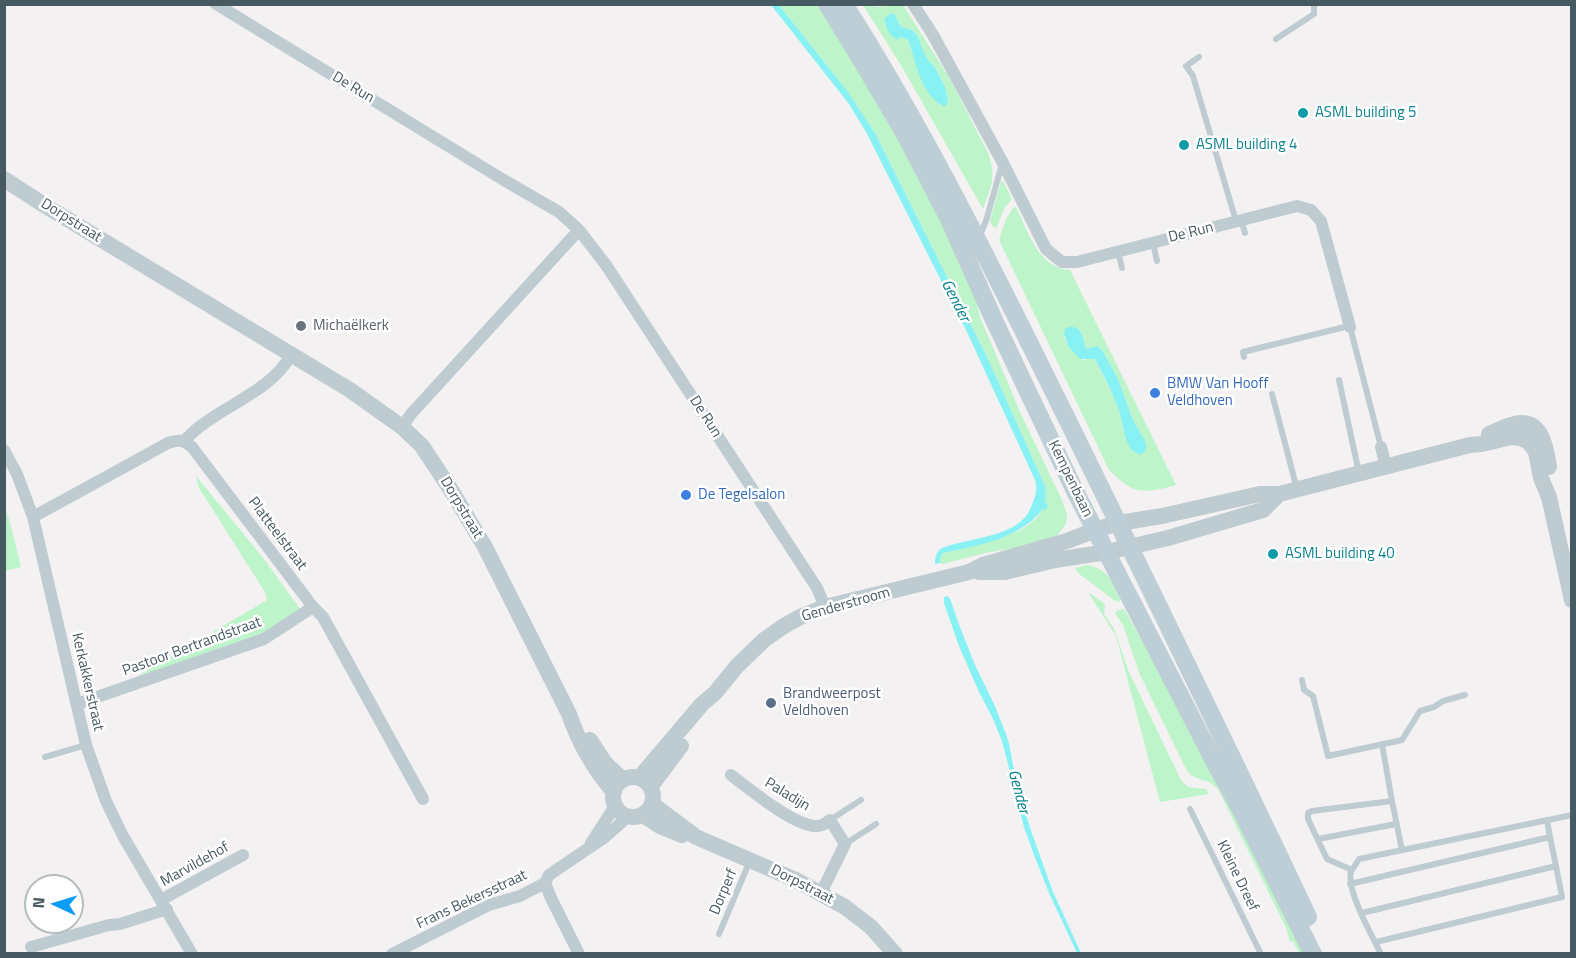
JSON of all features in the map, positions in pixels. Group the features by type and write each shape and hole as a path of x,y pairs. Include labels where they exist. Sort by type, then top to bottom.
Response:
{"main road":[{"name":"Kempenbaan","path":"827,4 907,138 948,217 1076,493 1239,806 1313,954"},
{"name":"Kempenbaan","path":"844,4 874,52 977,240 1152,590 1325,954"}],"street":[{"name":"De Run","path":"216,4 491,173 559,212 579,230 612,274 816,588 825,608"},
{"name":"De Run","path":"913,4 933,35 1003,163 1046,249 1062,262 1077,262 1296,206 1311,210 1321,221 1349,326"},
{"name":"Dorpstraat","path":"4,179 350,390 402,427 422,446 451,489 485,548 569,714 585,732 605,763 619,798"},
{"path":"402,427 412,412 579,230"},
{"path":"33,517 168,443 177,440 184,441 202,425 274,377 291,355"},
{"path":"1119,523 1177,513 1260,494 1279,494 1470,445 1511,437 1521,438 1529,442 1536,452 1541,478 1549,497 1572,600"},
{"name":"Platteelstraat","path":"184,441 192,447 313,607 323,617 423,798"},
{"path":"1381,447 1386,466"},
{"name":"Kerkakkerstraat","path":"4,450 17,474 33,517 86,745 106,801 123,837 192,954"},
{"path":"1129,546 1168,538 1263,510 1279,494"},
{"name":"Genderstroom","path":"645,782 709,709 715,693 737,666 764,640 800,617 825,608 969,572 983,565 1067,541 1119,523"},
{"name":"Genderstroom","path":"969,572 1005,572 1129,546"},
{"name":"Pastoor Bertrandstraat","path":"77,704 264,639 313,607"},
{"name":"Paladijn","path":"731,775 767,803 809,826 821,826 830,820"},
{"path":"631,776 645,782 653,794 648,809 632,817 619,798 631,776"},
{"name":"Frans Bekersstraat","path":"392,954 489,905 520,896 546,883 549,875 589,847 619,798"},
{"name":"Dorpstraat","path":"648,809 696,837 796,880 845,907 871,927 895,954"},
{"path":"821,893 845,844 830,820"},
{"name":"Marvildehof","path":"164,905 243,855"},
{"path":"546,883 579,954"},
{"path":"31,947 120,924 164,905"}],"lane":[{"path":"1276,39 1314,14 1314,4"},
{"path":"1198,57 1186,66 1193,76 1239,221 1245,233"},
{"path":"977,240 986,221 1003,163"},
{"path":"1153,243 1157,261"},
{"path":"1118,252 1122,268"},
{"path":"1244,357 1243,352 1349,326 1381,447"},
{"path":"1339,380 1359,473"},
{"path":"1272,393 1297,489"},
{"path":"1302,680 1304,690 1313,696 1328,756 1402,740 1420,711 1465,695"},
{"path":"1382,744 1402,850"},
{"path":"45,757 86,745"},
{"name":"Paladijn","path":"830,820 861,800"},
{"path":"1352,870 1327,859 1308,819 1308,813 1392,801"},
{"name":"Kleine Dreef","path":"1190,809 1261,954"},
{"path":"1381,954 1350,884 1352,870 1359,860 1572,815"},
{"path":"1376,942 1562,897 1547,820"},
{"path":"845,844 876,824"},
{"path":"1318,838 1396,824"},
{"path":"1350,884 1550,837"},
{"name":"Dorperf","path":"719,934 751,860"},
{"path":"1362,913 1556,866"}],"green space":[{"path":"779,5 817,5 831,24 928,191 974,292 980,317 1021,414 1062,500 1067,515 1066,524 1056,537 1041,544 940,563 943,553 983,544 1025,527 1043,509 1045,486 988,359 875,133 848,92"},
{"path":"863,5 875,7 903,5 949,77 991,161 992,181 983,209 902,67","holes":["895,15 901,27 914,31 926,57 942,80 948,99 940,105 926,89 908,40 901,37 897,40 894,38 885,20"]},
{"path":"1001,181 1012,199 1004,209 996,229 990,221"},
{"path":"1016,207 1042,256 1059,268 1070,270 1176,485 1152,490 1133,489 1109,470 999,240 1006,219","holes":["1079,329 1085,348 1100,347 1118,379 1133,420 1146,444 1141,455 1133,452 1123,430 1116,402 1095,359 1083,360 1068,346 1064,337"]},
{"path":"196,476 264,559 300,609 271,630 128,682 267,600 265,592 199,488"},
{"path":"5,507 21,567 5,571"},
{"path":"1087,565 1105,573 1121,600 1118,602 1114,600 1078,573 1075,568"},
{"path":"1088,592 1105,604 1104,614 1114,629 1129,672 1181,780 1188,787 1206,789 1209,794 1160,802 1116,636"},
{"path":"1124,609 1155,663 1306,953 1299,953 1293,941 1290,942 1287,930 1218,789 1193,776 1186,769 1140,675 1123,625 1115,613"}],"water":[{"name":"Gender","path":"771,5 779,5 848,92 875,133 988,359 1045,486 1045,501 1048,506 1022,528 997,540 943,553 940,563 935,564 935,559 942,548 992,535 1017,525 1031,507 1036,494 1035,480 967,332 866,132 849,104"},
{"path":"892,13 901,27 912,30 917,35 926,57 936,69 945,87 948,101 946,106 935,100 924,85 908,40 901,37 897,40 888,31 885,18"},
{"path":"1070,327 1080,331 1086,349 1098,346 1102,350 1118,379 1133,420 1146,444 1146,450 1141,455 1133,451 1128,443 1117,404 1095,359 1080,359 1068,346 1064,333 1066,328"},
{"name":"Gender","path":"948,596 975,665 1006,734 1030,828 1053,892 1081,953 1077,953 1034,855 1024,827 1002,741 959,646 944,603 944,597"}],"place":[{"name":"ASML building 5","path":"1303,113"},
{"name":"ASML building 4","path":"1184,145"},
{"name":"Michaëlkerk","path":"301,326"},
{"name":"BMW Van Hooff Veldhoven","path":"1155,393"},
{"name":"De Tegelsalon","path":"686,495"},
{"name":"ASML building 40","path":"1273,554"},
{"name":"Brandweerpost Veldhoven","path":"771,703"}]}
